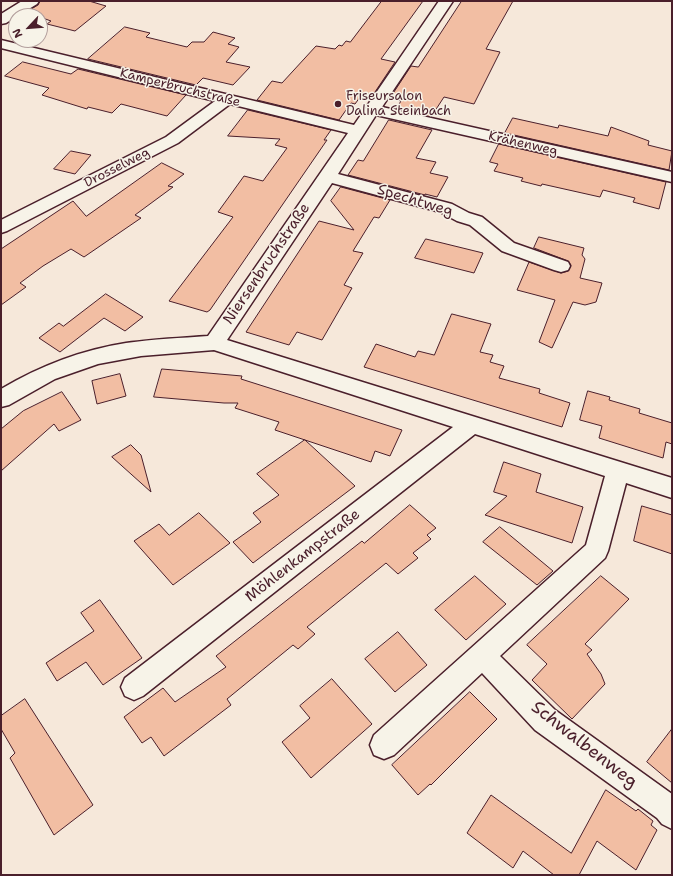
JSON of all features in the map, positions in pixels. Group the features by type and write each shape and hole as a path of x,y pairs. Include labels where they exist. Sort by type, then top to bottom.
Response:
{"street":[{"path":"1,20 32,1"},
{"name":"Niersenbruchstraße","path":"214,343 446,1"},
{"name":"Kamperbruchstraße","path":"1,44 359,131"},
{"name":"Drosselweg","path":"1,227 172,140 227,99"},
{"name":"Krähenweg","path":"373,110 672,177"},
{"name":"Spechtweg","path":"327,176 446,208 463,217 476,221 508,247 561,266"},
{"path":"1,399 48,374 98,356 143,348 214,343 672,488"},
{"name":"Möhlenkampstraße","path":"134,687 472,425"},
{"path":"384,745 596,551 618,472"},
{"name":"Schwalbenweg","path":"482,656 545,720 667,808 672,814"}],"building":[{"path":"40,1 89,1 106,6 75,31 48,24 51,21 48,20 48,8 33,8 38,5"},
{"path":"382,1 423,1 381,59 395,62 373,95 363,93 355,104 351,103 339,120 257,100 272,81 282,83 316,46 335,49 339,45 342,46 346,41 350,42"},
{"path":"462,1 513,1 486,49 500,52 474,104 444,97 431,117 396,109 401,101 390,98 411,66 418,67"},
{"path":"125,27 150,33 146,37 187,47 192,42 204,42 213,32 235,38 228,44 239,47 226,62 250,67 233,85 203,78 196,85 88,59"},
{"path":"23,62 71,74 78,69 186,95 167,116 121,104 112,113 88,107 87,109 42,95 49,88 5,76"},
{"path":"248,110 331,130 324,140 327,140 210,310 207,312 169,301 233,217 218,212 244,176 263,181 287,148 275,145 280,139 228,136"},
{"path":"513,118 558,128 559,125 608,136 611,127 649,141 648,145 672,151 669,170 505,133"},
{"path":"389,120 432,130 416,158 436,162 430,173 448,177 437,197 348,175 358,160 363,161"},
{"path":"499,144 666,182 659,209 633,202 635,198 603,190 600,197 542,184 541,186 521,181 523,178 494,171 498,164 490,162"},
{"path":"71,151 91,155 75,174 54,169"},
{"path":"162,163 184,174 168,186 173,187 135,215 141,218 84,257 71,249 43,266 20,283 26,287 1,305 1,249 73,201 86,216"},
{"path":"341,187 390,200 379,218 374,217 353,251 363,253 344,285 352,288 322,340 297,332 289,345 246,332 319,221 354,230 331,201"},
{"path":"539,237 584,248 582,255 585,259 580,278 602,283 596,302 585,305 573,302 552,348 539,342 555,300 517,290 529,262 561,273 568,271 571,265 568,261 534,248"},
{"path":"426,239 483,253 474,273 415,258"},
{"path":"106,294 143,317 125,331 104,318 60,352 39,338 59,323 63,326"},
{"path":"452,314 491,324 480,352 493,355 490,362 504,366 499,378 540,389 539,393 570,403 562,427 364,367 376,344 415,357 418,351 434,355"},
{"path":"162,369 242,376 241,379 402,430 390,456 375,451 371,462 275,430 279,422 235,408 238,403 154,397"},
{"path":"120,374 126,396 97,404 92,381"},
{"path":"588,391 610,397 609,400 640,409 639,413 672,423 672,444 666,442 663,458 599,438 602,426 580,420"},
{"path":"62,392 81,420 59,431 54,424 1,471 1,429 23,411"},
{"path":"305,440 355,486 253,563 233,542 261,522 253,513 279,495 257,474"},
{"path":"131,445 141,455 151,492 112,457"},
{"path":"504,462 541,474 536,492 583,507 572,543 485,515 507,496 494,492"},
{"path":"410,505 436,528 427,535 431,539 413,553 418,558 398,574 386,563 307,627 315,634 298,649 293,645 227,699 231,705 164,756 151,737 142,743 124,717 163,688 175,702 226,667 216,656 362,541 364,543"},
{"path":"642,506 672,515 672,554 634,541"},
{"path":"199,513 230,543 173,585 134,541 159,524 169,535"},
{"path":"500,527 553,571 537,585 483,542"},
{"path":"475,576 506,604 466,640 435,610"},
{"path":"601,576 629,599 585,644 592,650 587,654 601,674 605,684 572,719 532,680 547,664 527,645"},
{"path":"100,600 142,658 103,685 86,662 57,681 46,663 94,631 81,613"},
{"path":"398,632 427,665 395,692 365,659"},
{"path":"332,679 372,724 311,778 282,742 310,718 300,706"},
{"path":"470,692 497,719 431,785 430,784 418,795 392,765"},
{"path":"25,699 93,805 54,835 10,758 15,753 1,729 1,716"},
{"path":"672,729 672,783 647,762"},
{"path":"606,790 636,811 638,809 653,821 651,825 657,830 636,870 597,841 579,875 554,875 523,851 513,868 467,833 491,795 571,853"}],"place":[{"name":"Friseursalon Dalina Steinbach","path":"338,104"}]}
